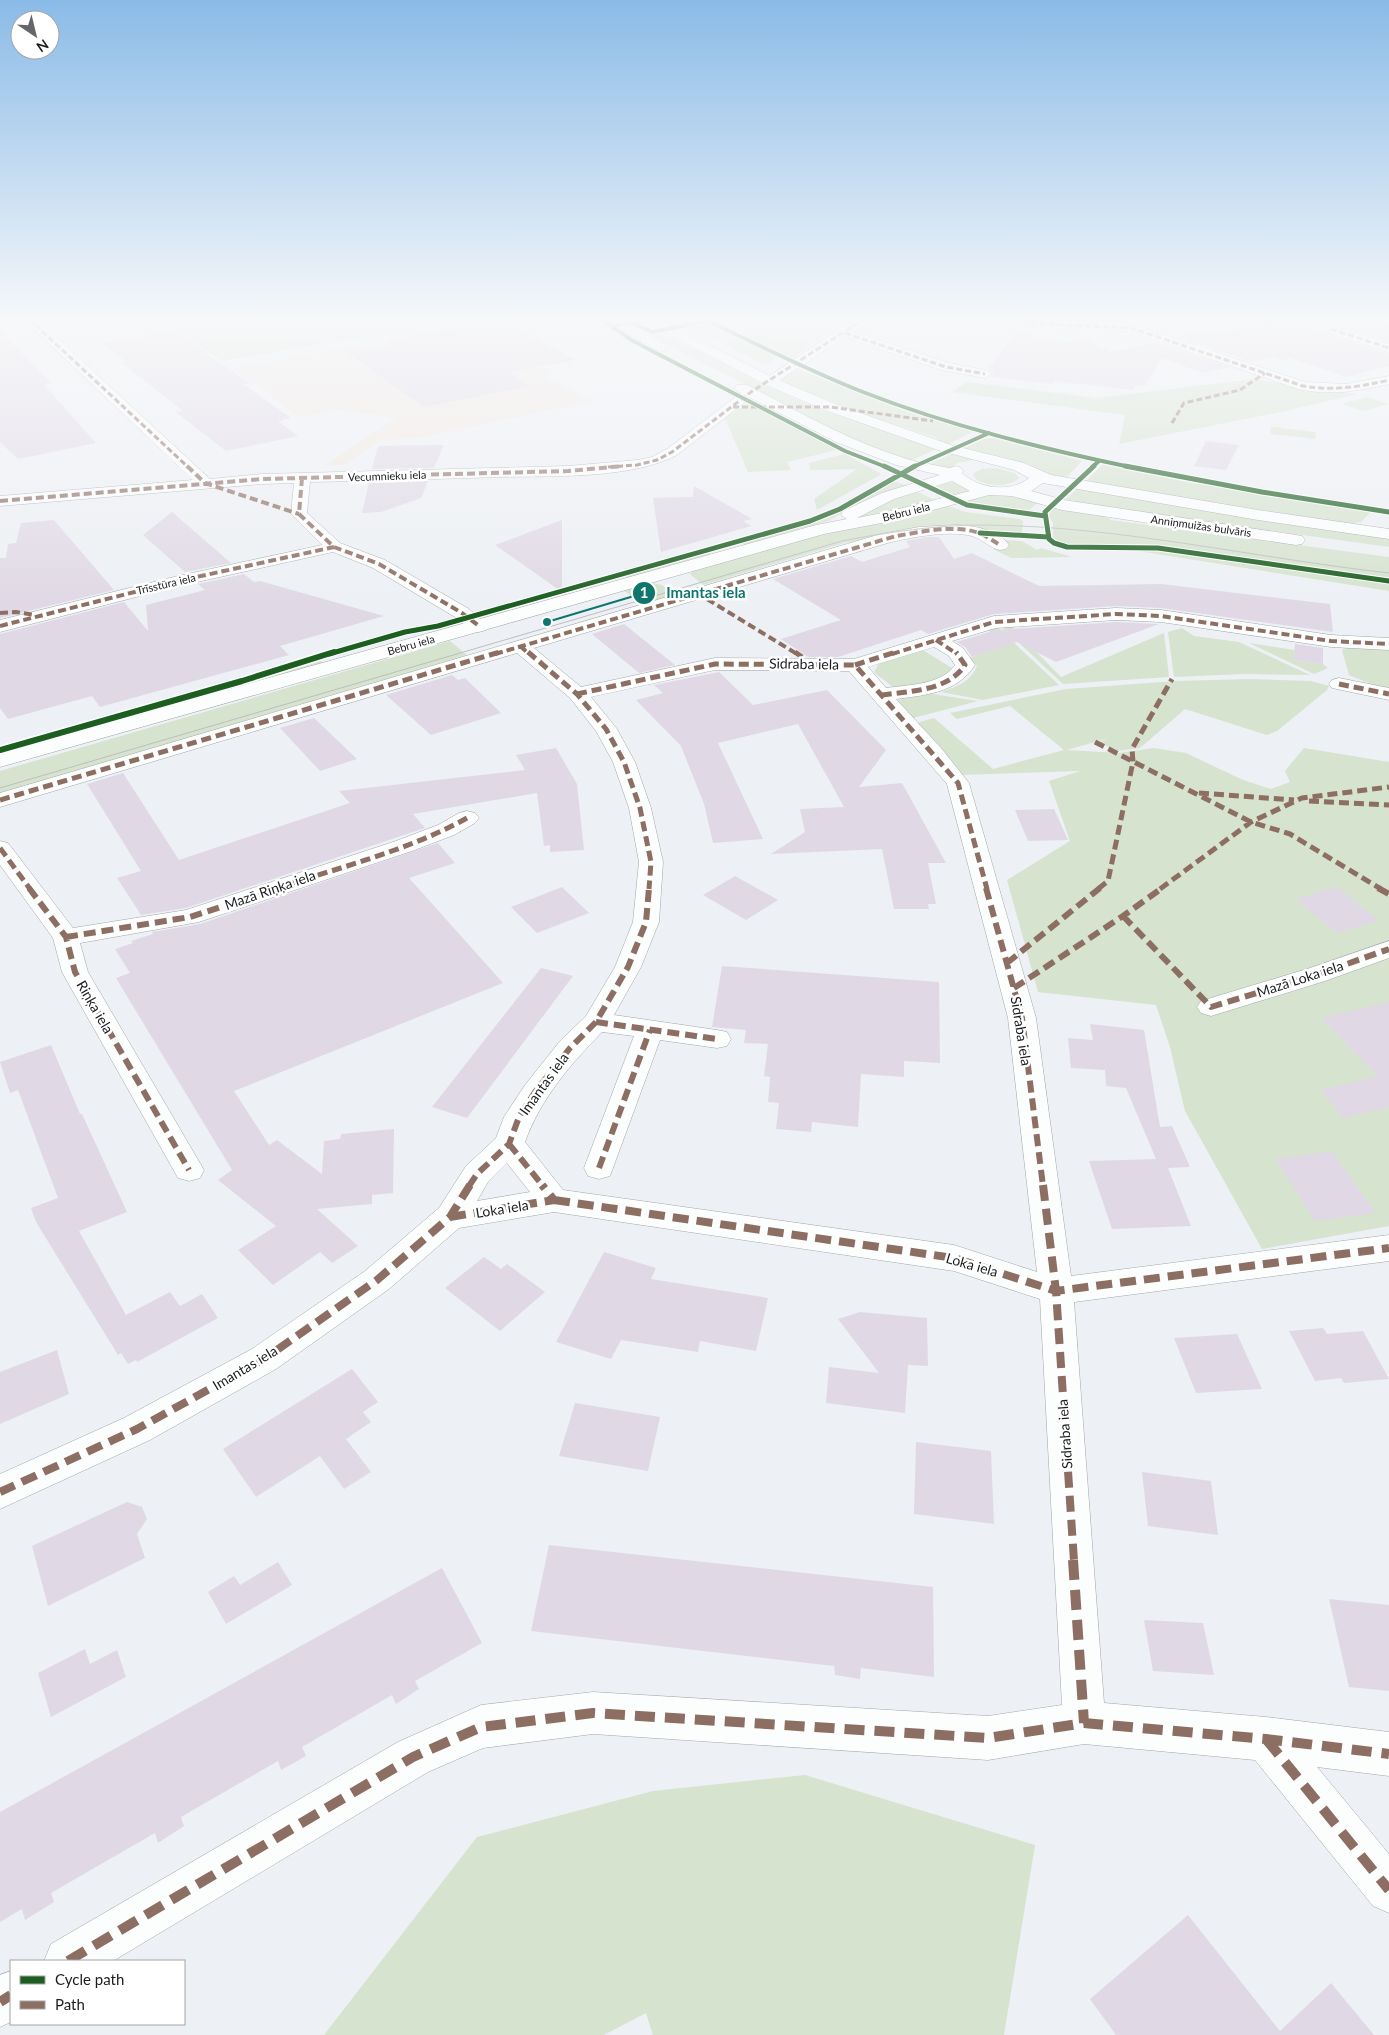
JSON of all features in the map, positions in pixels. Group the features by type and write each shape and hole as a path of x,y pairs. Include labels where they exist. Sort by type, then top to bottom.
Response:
{"street":[{"path":"130,414 205,483"},
{"name":"Vecumnieku iela","path":"0,502 205,483 302,478 568,471 637,465 657,460 672,452 722,414"},
{"name":"Anniņmuižas bulvāris","path":"793,414 841,439 871,451 902,462 954,474 958,481 988,491 1014,490 1035,482 1038,479 1035,475"},
{"name":"Anniņmuižas bulvāris","path":"850,414 929,442 996,462 1019,466 1047,479 1224,509 1389,534"},
{"name":"Anniņmuižas bulvāris","path":"954,474 967,464 996,462"},
{"name":"Bebru iela","path":"822,529 888,496 945,479 954,474"},
{"path":"302,478 299,514 334,547 379,564 462,613 479,626"},
{"name":"Anniņmuižas bulvāris","path":"1014,490 1062,505 1310,542"},
{"name":"Bebru iela","path":"0,760 822,529 892,516 988,491"},
{"path":"0,800 892,537 965,531 980,533 1000,545"},
{"name":"Trīsstūra iela","path":"0,626 178,581 334,547"},
{"path":"665,574 697,593"},
{"path":"0,613 16,612 39,616"},
{"path":"855,665 994,622 1139,614 1330,641 1389,644"},
{"path":"882,695 951,681 962,673 965,665 956,652 936,640"},
{"name":"Imantas iela","path":"0,1492 137,1429 264,1359 377,1280 450,1217 477,1174 509,1144 520,1117 535,1092 570,1048 596,1022 628,967 646,922 651,862 640,808 624,762 606,730 577,694 520,646"},
{"name":"Sidraba iela","path":"577,694 715,664 855,665 905,724 941,760 958,783 1022,1018 1056,1291 1084,1723"},
{"path":"1339,684 1389,694"},
{"name":"Mazā Riņķa iela","path":"66,937 190,917 404,846 446,830 467,818"},
{"name":"Riņķa iela","path":"0,848 66,937 75,972 189,1170"},
{"name":"Mazā Loka iela","path":"1211,1007 1316,975 1389,949"},
{"path":"596,1022 717,1039"},
{"path":"599,1168 650,1030"},
{"name":"Loka iela","path":"509,1144 554,1200"},
{"name":"Loka iela","path":"450,1217 554,1200 954,1258 1056,1291 1389,1248"},
{"path":"70,1960 413,1757 481,1727 594,1713 988,1738 1084,1723 1266,1739 1389,1754"},
{"path":"1266,1739 1389,1890"}],"shaded area":[{"path":"294,414 314,414 298,417"},
{"path":"366,414 530,414 417,438 381,440 343,465 326,465 396,418"}],"green space":[{"path":"731,414 769,414 837,450 787,462 791,470 748,472 725,418"},
{"path":"803,414 833,414 938,448 910,461 848,437"},
{"path":"864,414 915,414 973,432 946,445 939,442 937,438"},
{"path":"1117,414 1271,414 1119,444 1125,415"},
{"path":"1271,427 1316,432 1315,439 1271,434"},
{"path":"992,438 1082,461 1065,479 1043,473 1030,465 962,449 984,439"},
{"path":"954,453 974,460 957,463 950,469 927,465"},
{"path":"845,454 880,473 880,475 817,510 814,499 857,469 810,470 809,463"},
{"path":"1102,465 1187,482 1371,512 1361,522 1349,524 1085,482"},
{"path":"996,468 1015,473 1019,478 1009,483 996,485 977,480 973,476 974,473 982,469"},
{"path":"894,481 908,486 868,500 828,521 745,545 741,543 828,518"},
{"path":"950,481 972,490 954,496 933,486"},
{"path":"1080,486 1204,511 1389,539 1389,547 1063,502"},
{"path":"916,491 936,501 850,522 882,503"},
{"path":"990,495 1007,495 1039,502 1027,512 979,506 963,500"},
{"path":"945,505 966,512 1020,519 1023,521 1022,533 974,529 852,545 848,542 703,585 690,574 693,571 815,536"},
{"path":"1056,506 1100,513 1111,520 1389,557 1389,578 1266,563 1169,547 1142,545 1081,547 1069,545 1059,542 1053,537 1053,523 1049,516 1051,510"},
{"path":"1002,540 1022,541 1037,550 1041,548 1072,557 1011,558 993,549 1006,545"},
{"path":"1139,549 1169,551 1389,582 1389,591 1138,551 1083,551"},
{"path":"708,552 711,554 627,578 624,576"},
{"path":"653,583 662,585 676,594 646,605 624,591"},
{"path":"1009,624 1061,677 1164,633 1169,677 1063,684 1000,625"},
{"path":"996,626 1059,685 983,700 941,692 957,686 971,676 977,666 969,658 986,652 1002,638 987,630"},
{"path":"1182,628 1194,636 1239,642 1310,675 1244,674 1174,677 1168,632"},
{"path":"450,641 469,657 0,796 0,771"},
{"path":"1249,643 1295,650 1294,660 1323,664 1328,668 1314,674"},
{"path":"1350,646 1389,648 1389,688 1378,687 1349,675 1342,650"},
{"path":"921,649 957,671 934,684 894,688 874,672 879,663"},
{"path":"319,659 324,664 269,680 265,676"},
{"path":"1250,679 1311,681 1329,686 1327,690 1277,731 1267,735 1185,709 1140,748 1116,751 1099,742 1109,738 1067,750 1119,753 1154,748 1186,753 1243,780 1271,789 1290,782 1285,771 1304,748 1389,762 1389,1226 1262,1249 1185,1111 1170,1047 1156,1005 1038,992 1007,880 1070,841 1049,781 1080,771 959,775 916,723 934,718 993,769 1064,750 1010,706 957,719 950,713 1066,689 1176,681"},
{"path":"932,694 978,701 913,718 897,700"},
{"path":"805,1775 1035,1845 1004,2035 653,2035 646,2013 604,2035 324,2035 477,1837 653,1791"}],"building":[{"path":"0,414 70,414 96,443 18,459 0,442"},
{"path":"179,414 285,414 291,418 278,421 298,436 226,451"},
{"path":"1206,441 1239,445 1226,470 1194,466"},
{"path":"444,445 434,468 372,469 378,446"},
{"path":"428,481 421,498 381,512 362,513 369,483"},
{"path":"694,486 752,519 743,521 751,526 661,552 653,498 693,497"},
{"path":"172,512 231,563 185,572 143,535"},
{"path":"54,520 114,590 0,618 0,558 6,558 8,544 16,543 21,523"},
{"path":"562,520 562,592 495,545"},
{"path":"939,537 954,559 972,553 1039,586 1161,584 1330,604 1333,632 1161,608 1116,606 994,614 928,634 921,630 838,657 808,657 781,639 841,620 773,579 851,556 862,562 910,547 906,541"},
{"path":"244,574 254,582 260,581 384,616 280,646 289,655 100,707 92,696 8,719 0,708 0,634 124,602 148,631 146,605 205,590 198,584"},
{"path":"1116,622 1159,624 1056,662 1017,642 972,657 965,647 956,642 996,630"},
{"path":"624,624 675,665 639,673 592,634"},
{"path":"1295,644 1323,648 1323,664 1294,660"},
{"path":"719,672 753,705 827,690 886,750 859,787 902,783 946,863 928,863 936,904 928,904 929,909 894,909 882,849 771,854 805,832 800,809 844,807 798,724 718,743 763,839 713,843 704,804 681,746 636,700 663,693 654,685"},
{"path":"452,675 458,680 465,678 501,713 431,735 386,695"},
{"path":"314,718 357,759 320,771 280,728"},
{"path":"556,748 577,784 584,850 550,852 550,845 544,846 537,793 413,814 425,828 186,908 141,915 117,878 141,871 87,784 123,773 179,860 350,803 339,791 525,770 516,755"},
{"path":"1054,809 1068,840 1028,841 1015,810"},
{"path":"438,843 455,863 409,878 503,983 234,1091 269,1145 277,1140 322,1174 324,1141 340,1139 341,1134 394,1129 393,1193 372,1195 372,1204 317,1209 358,1246 332,1263 320,1252 273,1285 238,1250 276,1226 218,1180 232,1170 116,978 130,973 115,949 133,943 131,941 153,934 152,932 200,924"},
{"path":"735,876 778,900 746,920 703,895"},
{"path":"562,887 589,913 537,933 511,907"},
{"path":"1337,887 1379,921 1337,933 1296,899"},
{"path":"722,966 939,982 940,1063 904,1061 904,1077 861,1074 858,1127 812,1122 811,1132 776,1129 779,1103 768,1102 770,1077 764,1076 768,1044 744,1043 746,1030 712,1027"},
{"path":"541,968 573,976 467,1118 432,1107"},
{"path":"1389,1002 1389,1107 1343,1118 1321,1090 1378,1076 1321,1018"},
{"path":"1090,1024 1144,1030 1160,1127 1172,1126 1190,1167 1168,1168 1191,1226 1112,1229 1089,1161 1156,1159 1126,1088 1106,1086 1105,1070 1071,1068 1068,1038 1093,1040"},
{"path":"51,1045 80,1114 82,1114 127,1212 79,1231 126,1315 170,1292 180,1306 202,1294 218,1318 137,1362 136,1360 128,1364 121,1353 118,1355 36,1222 31,1208 58,1198 18,1090 10,1093 0,1062"},
{"path":"1332,1151 1375,1213 1315,1221 1275,1159"},
{"path":"604,1252 656,1268 651,1279 768,1298 756,1351 700,1341 698,1352 621,1340 611,1359 556,1342"},
{"path":"484,1257 501,1269 507,1264 545,1292 500,1331 445,1288"},
{"path":"860,1312 927,1318 928,1366 908,1365 905,1413 826,1403 829,1367 879,1373 838,1319"},
{"path":"1323,1328 1327,1334 1363,1331 1389,1379 1344,1383 1341,1378 1315,1381 1289,1331"},
{"path":"1237,1334 1262,1389 1196,1393 1174,1338"},
{"path":"57,1350 69,1394 0,1424 0,1372"},
{"path":"352,1369 378,1402 363,1412 371,1422 346,1439 371,1472 344,1489 320,1456 256,1497 223,1449"},
{"path":"575,1403 660,1417 648,1471 559,1456"},
{"path":"916,1442 991,1451 994,1524 914,1514"},
{"path":"1142,1472 1211,1481 1218,1535 1148,1526"},
{"path":"127,1502 142,1507 147,1519 137,1534 145,1558 48,1606 32,1546"},
{"path":"549,1545 933,1587 934,1677 861,1668 860,1679 835,1675 834,1666 531,1631"},
{"path":"278,1562 292,1585 226,1624 208,1592 234,1576 240,1585"},
{"path":"442,1568 482,1643 415,1681 419,1689 396,1704 392,1695 302,1747 306,1756 281,1770 278,1761 181,1817 184,1826 158,1843 155,1833 51,1893 54,1902 25,1920 22,1909 0,1922 0,1812"},
{"path":"1329,1599 1389,1605 1389,1691 1349,1687"},
{"path":"1144,1620 1203,1623 1214,1675 1153,1671"},
{"path":"85,1649 90,1664 117,1650 126,1677 51,1717 38,1673"},
{"path":"1188,1915 1280,2031 1331,1983 1374,2035 1116,2035 1090,1999"}],"tram line":[{"path":"0,788 842,541 877,535 966,525 1035,527 1136,537 1389,573"}],"marked path":[{"path":"131,414 205,483 299,514"},
{"path":"0,501 262,479 568,471 637,465 657,460 672,452 722,414"},
{"path":"881,414 933,421"},
{"path":"1172,423 1177,414"},
{"path":"302,478 299,514 334,547 379,564 462,613 479,626"},
{"path":"0,800 887,538 931,531 967,530 982,534 1000,545"},
{"path":"0,626 178,581 334,547"},
{"path":"697,593 802,657"},
{"path":"0,613 16,612 35,615"},
{"path":"855,665 994,622 1116,614 1161,616 1331,641 1389,644"},
{"path":"882,695 929,688 941,684 960,673 965,665 956,652 936,640"},
{"path":"0,1492 137,1429 264,1359 377,1280 450,1217 477,1174 509,1144 519,1117 535,1092 570,1048 596,1022 628,967 646,922 651,862 640,808 624,762 606,729 577,694 520,646"},
{"path":"577,694 715,664 855,665 958,783 1022,1018 1056,1291 1084,1723"},
{"path":"1007,963 1108,881 1133,762 1132,749 1172,679"},
{"path":"1339,684 1389,694"},
{"path":"1095,742 1251,822 1290,834 1389,894"},
{"path":"1014,988 1123,916 1251,822 1302,798 1389,787"},
{"path":"1199,793 1294,800"},
{"path":"1309,801 1389,805"},
{"path":"66,937 190,917 404,846 446,830 467,818"},
{"path":"0,848 66,937 75,972 189,1170"},
{"path":"1123,916 1211,1007 1316,975 1389,949"},
{"path":"596,1022 717,1039"},
{"path":"599,1168 650,1030"},
{"path":"450,1217 554,1200 509,1144"},
{"path":"554,1200 954,1258 1056,1291 1389,1248"},
{"path":"70,1960 413,1757 481,1727 593,1713 988,1738 1084,1723 1266,1739 1389,1754"},
{"path":"1266,1739 1389,1890"},
{"path":"0,2002 10,1996"}],"cycle path":[{"path":"774,414 845,451 881,465 967,505 1045,516"},
{"path":"927,414 1072,455 1198,481 1389,512"},
{"path":"0,750 405,632 438,626 810,521 840,509 917,465 989,433"},
{"path":"1098,462 1045,512 1049,539 1054,543 1067,547 1158,548 1389,581"},
{"path":"980,533 1048,537"}],"place":[{"name":"Imantas iela","path":"547,622"}]}
